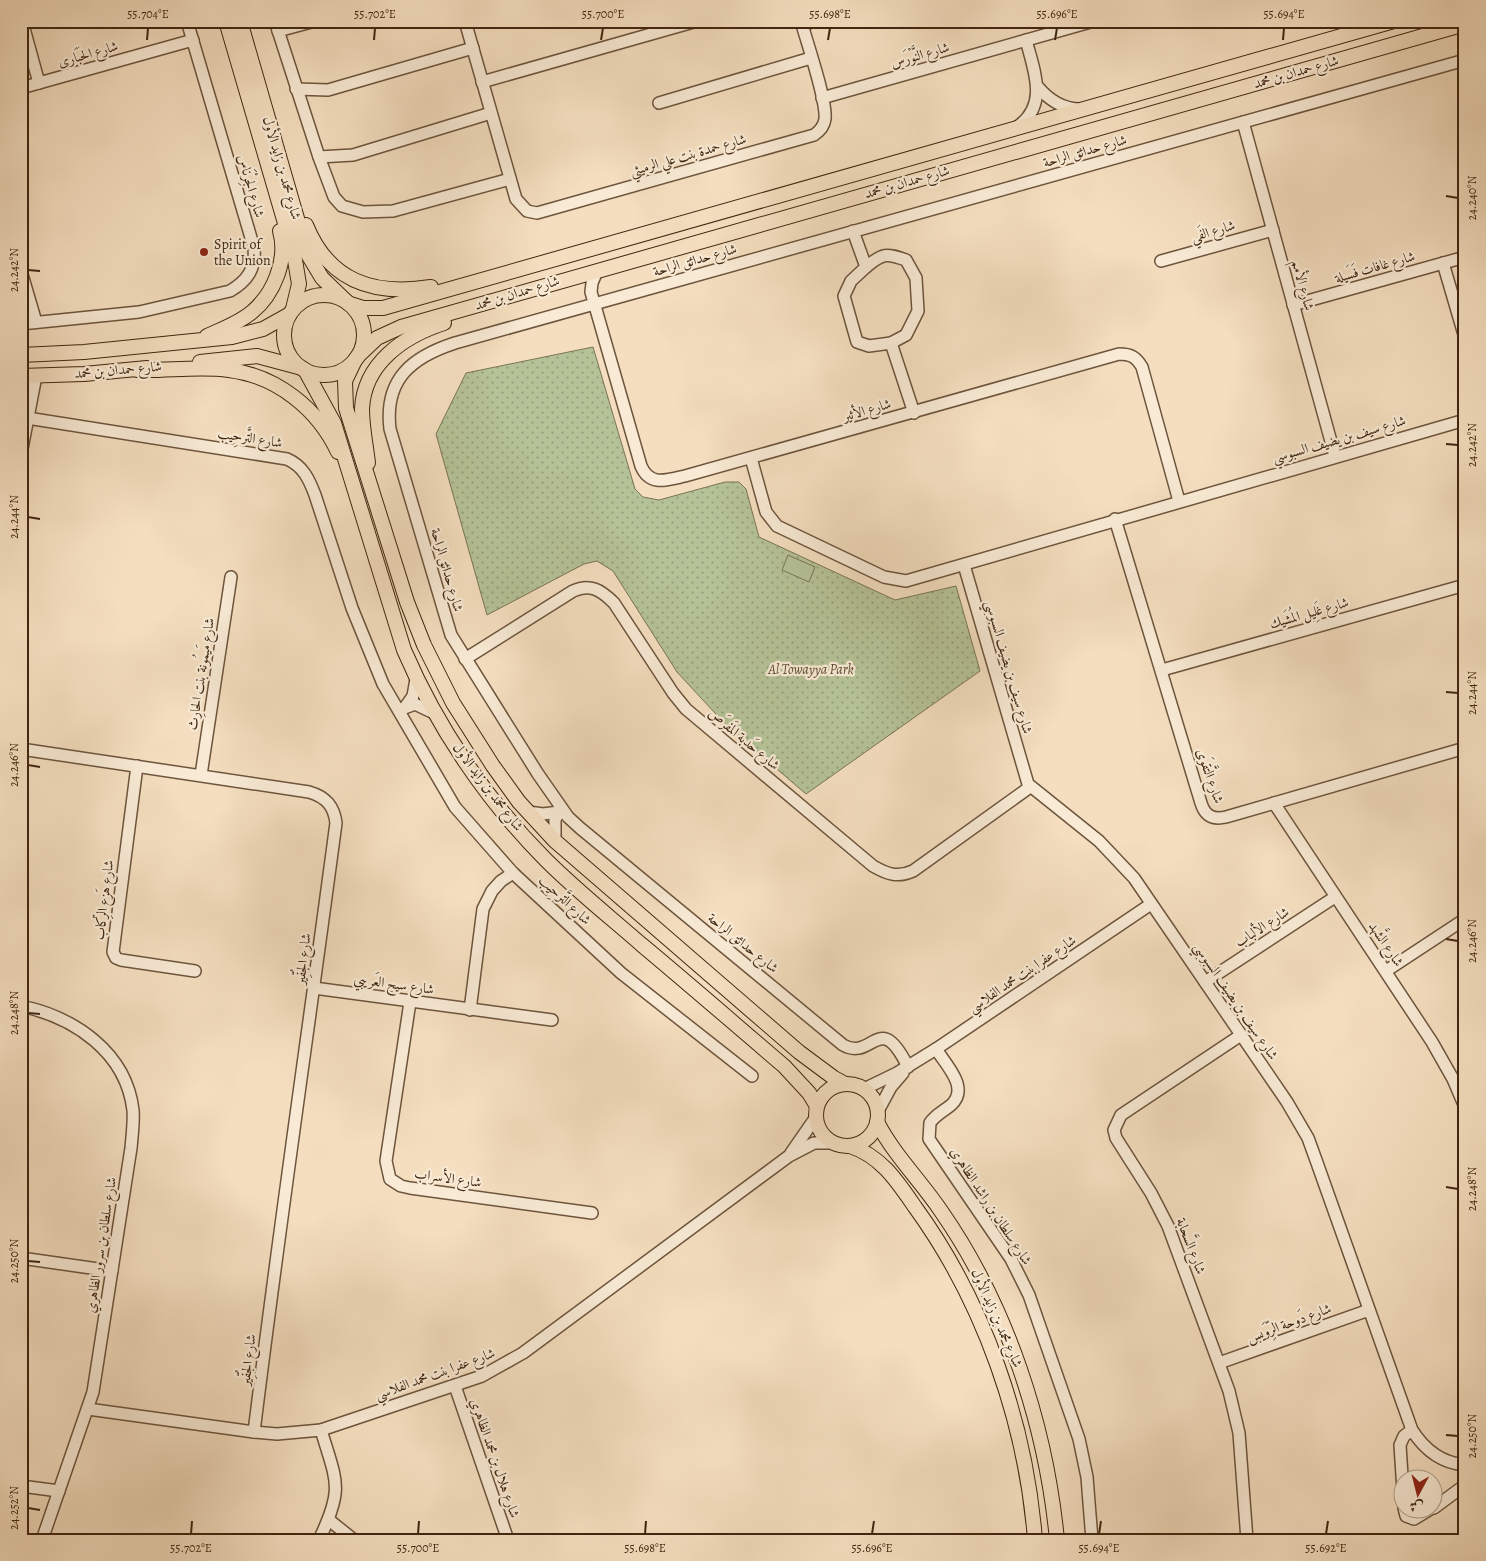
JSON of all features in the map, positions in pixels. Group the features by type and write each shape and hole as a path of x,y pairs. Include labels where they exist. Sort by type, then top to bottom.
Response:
{"main road":[{"name":"شارع محمد بن زايد الأول","path":"226,21 280,185 307,254 322,278 348,303"},
{"name":"شارع محمد بن زايد الأول","path":"240,21 280,185 298,275 292,312"},
{"name":"شارع حمدان بن محمد","path":"348,303 363,308 383,308 1394,21"},
{"name":"شارع حمدان بن محمد","path":"356,359 377,338 393,330 597,270 1465,24"},
{"path":"280,185 318,249 335,268 354,280 375,288 403,290 496,276"},
{"path":"194,342 235,323 251,312 262,301 274,282 283,248 273,202 280,185"},
{"path":"328,295 348,303 359,316 364,329 363,344 356,359 341,371 329,374 317,374 304,369 292,358 286,346 284,332 292,312 308,299 318,296 328,295"},
{"path":"378,512 371,479 362,409 364,397 377,366 388,353 415,335 468,315 498,299"},
{"name":"شارع حمدان بن محمد","path":"21,355 84,352 194,342 252,333 292,312"},
{"name":"شارع حمدان بن محمد","path":"21,376 137,370 256,356 304,369"},
{"name":"شارع محمد بن زايد الأول","path":"356,359 345,381 346,408 378,512 407,602 435,670 473,736 528,812 555,841 791,1045 825,1072 845,1084"},
{"name":"شارع محمد بن زايد الأول","path":"304,369 334,423 391,613 416,679 462,756 478,779 545,859 590,900 784,1066 809,1093 816,1112"},
{"path":"137,370 229,370 253,376 284,389 312,411 334,445 361,514"},
{"path":"845,1084 864,1089 876,1102 878,1116 868,1138 850,1146 833,1143 824,1136 818,1127 816,1112 827,1091 845,1084"},
{"name":"شارع محمد بن زايد الأول","path":"878,1116 896,1153 941,1211 968,1254 1005,1331 1031,1406 1050,1492 1057,1540"},
{"name":"شارع محمد بن زايد الأول","path":"850,1146 863,1150 891,1173 926,1222 972,1303 990,1346 1020,1442 1028,1480 1036,1540"}],"street":[{"path":"22,21 39,83"},
{"name":"شارع الجِرْنَاس","path":"21,324 159,308 230,291 240,285 250,272 255,257 254,248 187,21"},
{"path":"314,21 277,26 296,89 336,201 345,208 378,213 393,211 510,178"},
{"name":"شارع حمدة بنت علي الرميثي","path":"465,21 516,199 522,208 532,213 543,213 820,131 825,119 822,98 802,23 815,21"},
{"path":"482,82 697,21"},
{"name":"شارع النَّوْرَس","path":"822,98 1094,21"},
{"name":"شارع الحَبَارى","path":"21,88 193,40"},
{"path":"1016,128 1028,118 1034,108 1038,87 1026,40"},
{"path":"296,89 328,90 473,48"},
{"path":"659,103 812,58"},
{"name":"شارع حدائق الراحة","path":"908,1067 894,1043 887,1039 877,1038 858,1049 852,1050 843,1045 560,810 465,659 451,635 444,617 390,429 390,410 396,384 411,364 424,354 593,298 853,231 1465,60"},
{"path":"1038,87 1057,104 1071,109 1082,109"},
{"path":"319,157 353,155 491,113"},
{"name":"شارع الأمم","path":"1243,122 1335,456"},
{"name":"شارع الفَي","path":"1161,262 1273,230"},
{"path":"853,231 866,267"},
{"path":"888,254 906,260 916,278 918,311 906,335 891,343 869,346 857,342 852,330 844,296 851,281 866,267 878,256 888,254"},
{"name":"شارع غافات فَسَيلة","path":"1293,305 1465,257"},
{"path":"1443,263 1465,338"},
{"name":"شارع الأثير","path":"597,270 592,283 593,298 644,474 652,480 661,482 1119,354 1128,354 1137,359 1142,367 1179,501"},
{"path":"21,271 36,322"},
{"path":"574,277 593,298"},
{"path":"891,343 914,412"},
{"path":"21,454 24,418 36,376"},
{"name":"شارع التَّرحِيب","path":"24,418 287,459 299,467 309,479 316,495 352,608 383,684 403,708 455,806 513,873 621,973 752,1076"},
{"name":"شارع سيف بن يضيف السبوسي","path":"751,458 766,512 777,526 890,579 917,579 1115,519 1465,420"},
{"name":"شارع التَّقوَى","path":"1115,519 1203,811 1217,819 1465,748"},
{"name":"شارع سيف بن يضيف السبوسي","path":"964,565 1030,787 1074,820 1121,862 1287,1102 1308,1138 1412,1430 1427,1449 1437,1456 1448,1462 1465,1465"},
{"name":"شارع مَيمُونة بنت الحارِث","path":"201,775 231,577"},
{"name":"شارع غَلِيل المُشَيك","path":"1162,670 1465,585"},
{"name":"شارع حَدبة المَفرَص","path":"465,659 581,587 602,591 614,603 673,693 686,709 872,866 892,875 913,871 1030,787"},
{"path":"403,708 413,696 416,679"},
{"path":"403,708 421,705 437,714"},
{"name":"شارع الجُفِّير","path":"21,749 309,792 319,795 331,805 336,823 283,1196 254,1432"},
{"name":"شارع هَزع الرِّكاب","path":"137,766 113,952 118,959 195,971"},
{"name":"شارع الشَّهد","path":"1274,803 1444,1062 1465,1107"},
{"path":"528,812 543,814 560,810"},
{"path":"555,841 555,819 560,810"},
{"path":"470,1010 483,909 492,891 501,881 513,873"},
{"name":"شارع الألباب","path":"1205,982 1335,897"},
{"name":"شارع عفرا بنت محمد الفلاسي","path":"864,1089 908,1067 936,1050 1151,904"},
{"path":"1386,971 1465,919"},
{"name":"شارع سيح العَريبي","path":"314,988 552,1020"},
{"name":"شارع الأسراب","path":"410,1002 386,1161 390,1179 401,1186 410,1188 592,1213"},
{"name":"شارع سلطان بن سرور الظاهري","path":"21,1006 52,1014 75,1025 88,1034 109,1055 129,1091 133,1111 132,1141 97,1372 88,1409 42,1540"},
{"name":"شارع السَّحابة","path":"1241,1035 1121,1115 1114,1130 1116,1138 1151,1193 1168,1226 1229,1391 1240,1434 1247,1540"},
{"name":"شارع سلطان بن راشد الظاهري","path":"936,1050 958,1083 958,1092 954,1101 930,1123 929,1139 1011,1259 1028,1295 1079,1439 1087,1477 1092,1540"},
{"name":"شارع عفرا بنت محمد الفلاسي","path":"878,1116 891,1087 908,1067"},
{"name":"شارع عفرا بنت محمد الفلاسي","path":"788,1156 816,1112"},
{"name":"شارع عفرا بنت محمد الفلاسي","path":"88,1409 277,1434 322,1430 455,1386 500,1368 523,1353 788,1156 814,1143 833,1143"},
{"path":"21,1258 112,1271"},
{"name":"شارع دَوحة الرِّوَيس","path":"1218,1364 1369,1310"},
{"name":"شارع هلال بن محمد الظاهري","path":"455,1386 508,1540"},
{"path":"319,1540 335,1503 336,1482 322,1430"},
{"path":"1401,1468 1400,1445 1404,1436 1412,1430"},
{"path":"1444,1500 1465,1485"},
{"path":"21,1486 59,1491"},
{"path":"328,1520 354,1540"}],"green space":[{"name":"Al Towayya Park","path":"593,347 635,489 643,497 659,500 725,482 739,482 746,489 759,537 895,600 956,586 980,671 806,794 727,726 677,672 613,571 597,561 584,564 487,615 436,434 466,373"},
{"path":"788,555 815,567 809,582 782,570"}],"place":[{"name":"Spirit of the Union","path":"204,252"}]}
